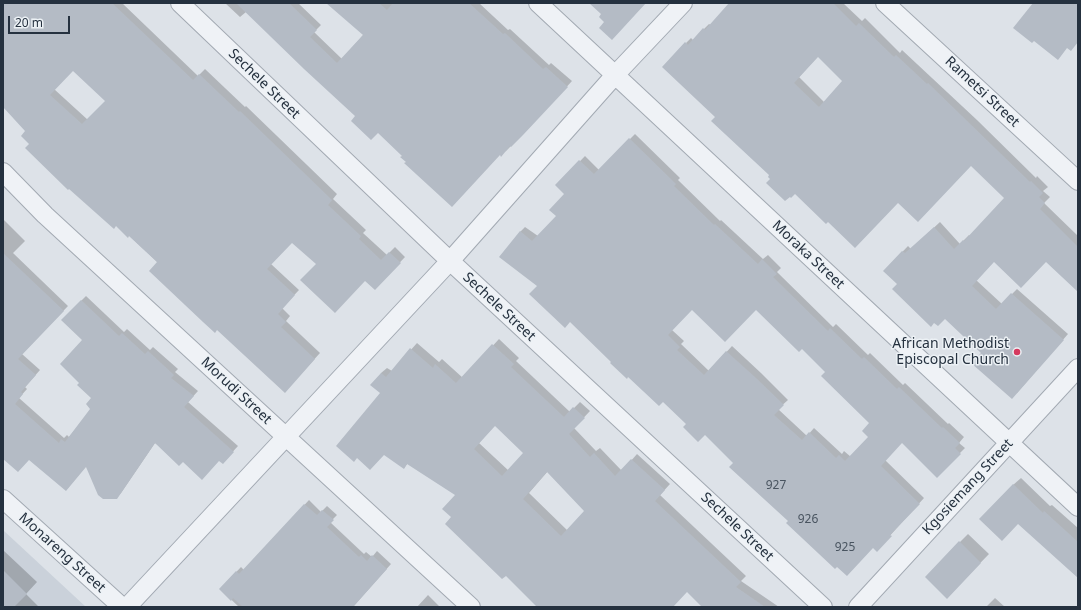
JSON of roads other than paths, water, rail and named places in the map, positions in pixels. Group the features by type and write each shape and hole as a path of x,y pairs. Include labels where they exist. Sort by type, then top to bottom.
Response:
{"street":[{"name":"Sechele Street","path":"180,3 450,261 823,607"},
{"name":"Moraka Street","path":"538,3 1078,507"},
{"path":"127,607 450,261 615,75 683,3"},
{"name":"Rametsi Street","path":"885,3 1078,181"},
{"name":"Morudi Street","path":"3,172 45,214 471,607"},
{"name":"Kgosiemang Street","path":"858,607 1078,368"},
{"name":"Monareng Street","path":"3,499 122,607"}],"place":[{"name":"African Methodist Episcopal Church","path":"1017,352"}]}
